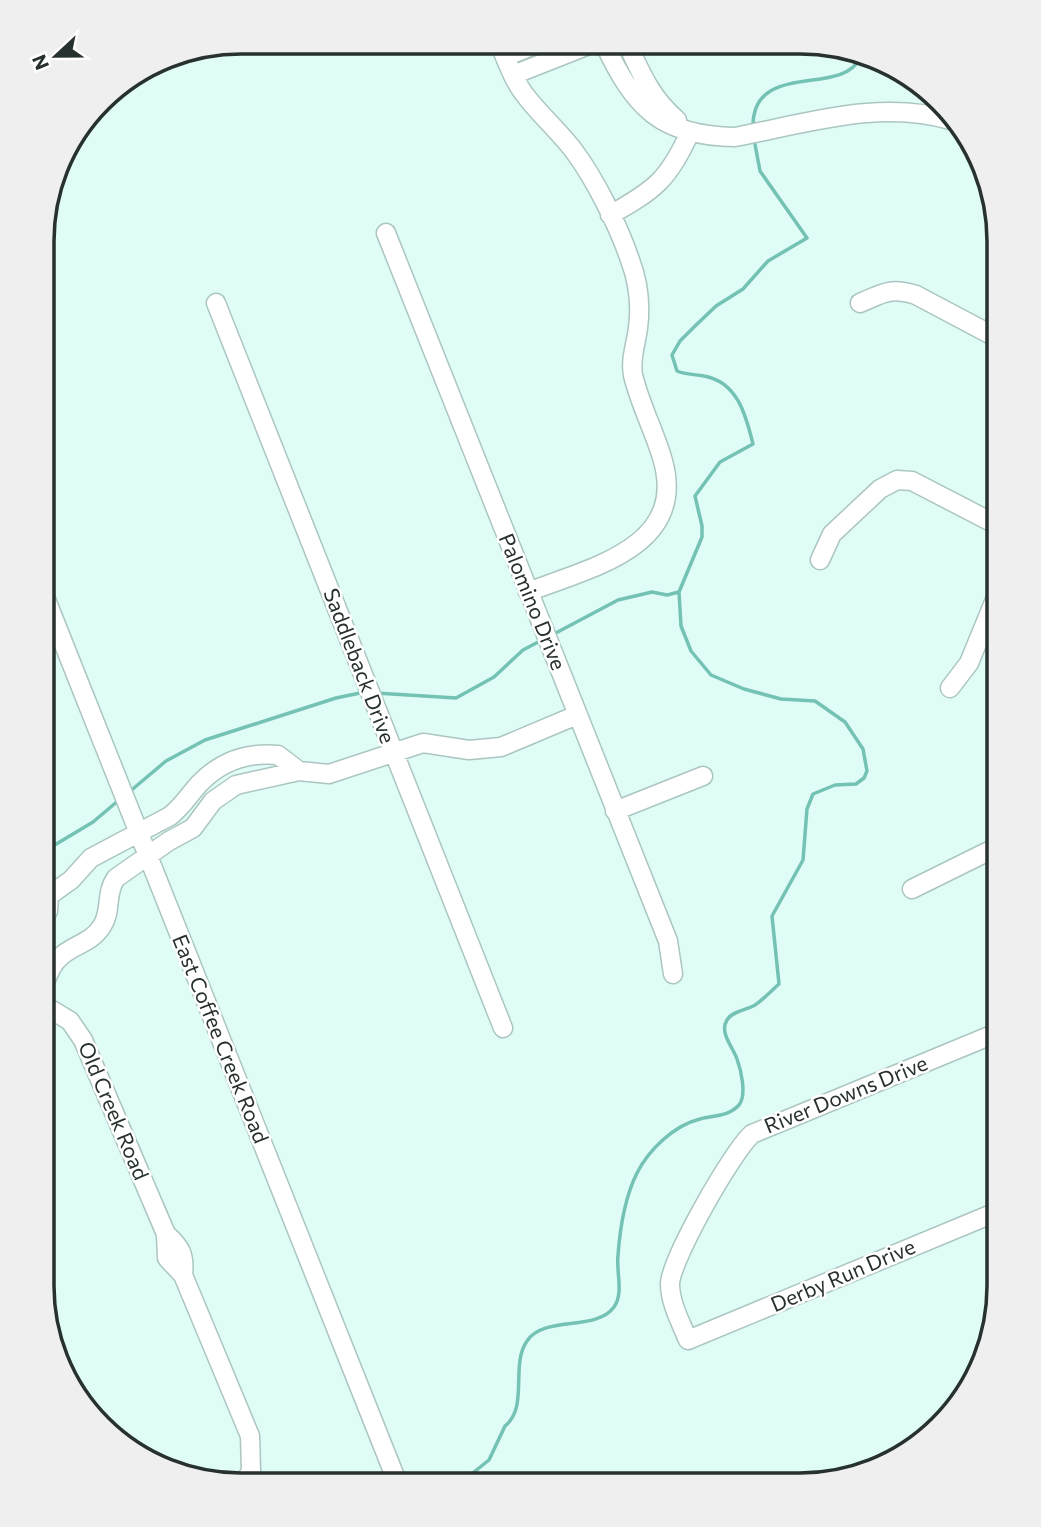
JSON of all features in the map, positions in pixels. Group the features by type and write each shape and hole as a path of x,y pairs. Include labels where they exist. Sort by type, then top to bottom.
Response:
{"street":[{"path":"504,54 526,97 575,152 610,215 635,274 639,324 632,368 663,461 666,479 665,506 656,526 629,550 528,592"},
{"path":"513,75 566,54"},
{"path":"609,54 634,97 653,115 690,132 714,137 735,137 892,110 939,117"},
{"path":"632,54 660,106 690,132"},
{"path":"610,215 642,197 667,175 690,132"},
{"name":"Palomino Drive","path":"386,233 668,941 673,974"},
{"path":"860,303 891,290 903,291 916,295 987,333"},
{"name":"Saddleback Drive","path":"216,303 503,1028"},
{"path":"820,560 832,534 880,489 897,480 912,481 987,520"},
{"name":"East Coffee Creek Road","path":"54,620 394,1473"},
{"path":"950,688 969,663 987,620"},
{"path":"54,962 97,933 104,923 110,887 116,878 169,841 193,828 213,801 236,785 299,771 329,774 423,743 469,750 501,747 577,715"},
{"path":"54,893 71,880 91,858 180,809 214,770 232,760 250,755 278,755 299,771"},
{"path":"615,811 703,776"},
{"path":"912,890 986,852"},
{"path":"54,953 60,956"},
{"name":"Old Creek Road","path":"54,1011 70,1021 83,1040 166,1234 183,1252 183,1275 250,1436 248,1473"},
{"name":"River Downs Drive","path":"688,1340 671,1295 673,1267 735,1152 745,1140 762,1129 986,1037"},
{"name":"Derby Run Drive","path":"688,1340 986,1216"}],"waterway":[{"path":"753,127 757,106 767,93 782,86 836,76 855,63"},
{"path":"473,1473 489,1460 505,1426 512,1418 518,1397 522,1351 527,1341 545,1328 595,1319 606,1315 614,1307 619,1295 618,1255 624,1213 633,1182 648,1155 681,1127 700,1119 726,1114 739,1105 743,1095 742,1076 726,1035 725,1025 732,1015 755,1005 779,984 772,916 803,860 807,809 813,794 835,785 856,784 864,778 867,771 863,749 845,722 815,701 781,699 744,689 711,675 691,651 681,626 679,592 702,537 695,496 720,462 753,444 747,422 733,393 716,379 677,371 672,355 680,341 716,306 743,289 768,261 807,238 760,171 754,139"},
{"path":"552,635 618,600 652,592 667,595 679,592"},
{"path":"376,693 456,698 494,677 523,650 542,640"},
{"path":"128,793 166,761 205,740 336,698 365,692"},
{"path":"54,845 93,822 119,800"}]}
